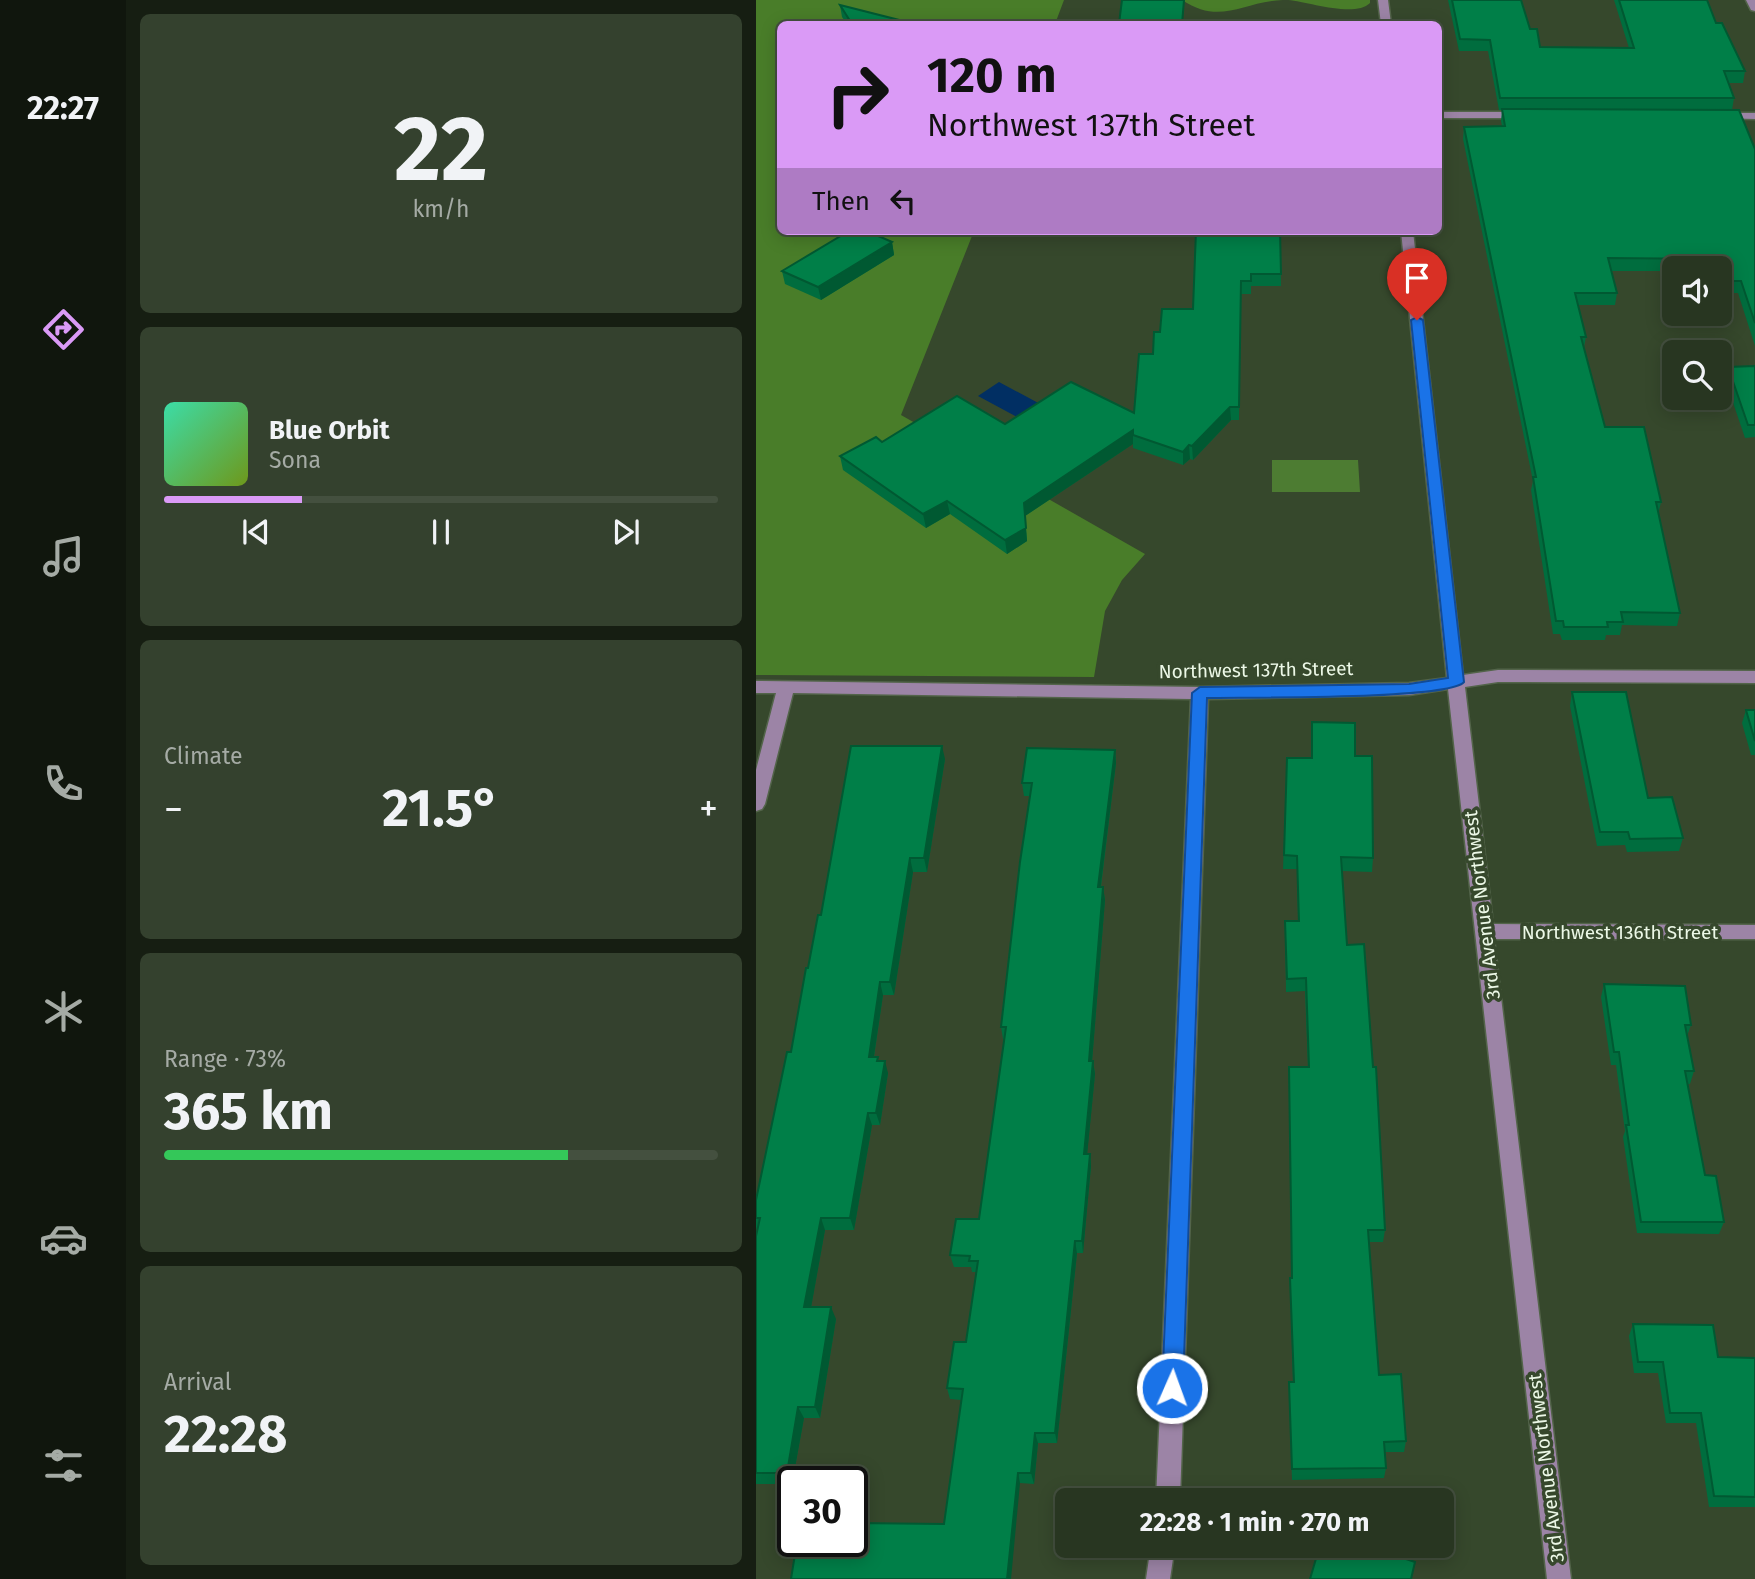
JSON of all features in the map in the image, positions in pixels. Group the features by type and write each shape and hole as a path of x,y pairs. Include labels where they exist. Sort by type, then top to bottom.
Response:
{"street":[{"path":"1383,0 1385,21"},
{"path":"1751,0 1755,8"},
{"path":"1442,115 1535,115"},
{"path":"1714,116 1755,116"},
{"name":"3rd Avenue Northwest","path":"1407,235 1559,1579"},
{"name":"Northwest 137th Street","path":"756,687 1200,693 1409,689 1498,676 1755,677"},
{"path":"756,804 786,687"},
{"path":"1168,1488 1200,693"},
{"name":"Northwest 136th Street","path":"1485,931 1755,932"},
{"path":"1158,1579 1161,1558"}],"green space":[{"path":"756,0 1064,0 1056,21 777,21 777,235 972,235 901,415 1145,554 1122,580 1105,611 1094,677 756,675"},
{"path":"1182,0 1283,0 1221,12 1196,8"},
{"path":"1288,0 1370,0 1370,3 1354,9 1343,9"},
{"path":"1272,460 1358,460 1360,492 1272,492"}],"water":[{"path":"999,382 1042,405 1021,419 978,396"}],"building":[{"path":"1122,0 1184,0 1182,21 1119,21"},
{"path":"1452,0 1521,0 1530,29 1537,29 1540,47 1634,48 1619,0 1707,0 1716,23 1722,23 1745,71 1724,71 1734,98 1500,98 1490,40 1460,39"},
{"path":"840,5 900,21 850,21"},
{"path":"1502,109 1739,110 1755,149 1755,323 1741,281 1732,281 1732,256 1608,258 1617,293 1575,293 1586,337 1581,337 1605,427 1644,427 1661,502 1656,502 1680,613 1621,612 1623,622 1607,622 1608,627 1564,627 1563,621 1556,621 1533,477 1536,477 1464,127 1505,126"},
{"path":"842,235 876,235 892,242 818,287 782,271"},
{"path":"1196,235 1280,235 1281,274 1251,274 1251,281 1241,281 1239,407 1230,407 1183,452 1133,435 1133,430 1024,503 1026,528 1005,540 947,501 923,514 840,456 876,437 882,442 957,396 1005,424 1071,382 1134,413 1139,354 1153,354 1154,332 1160,332 1162,309 1193,309"},
{"path":"1755,366 1755,425 1748,425 1732,379 1732,367"},
{"path":"1572,692 1626,692 1648,798 1672,797 1683,838 1630,839 1628,832 1600,832"},
{"path":"1746,710 1755,710 1755,741"},
{"path":"1312,722 1355,723 1355,756 1372,756 1373,858 1341,857 1347,945 1364,944 1373,1067 1376,1067 1385,1230 1368,1230 1379,1375 1401,1374 1406,1441 1384,1442 1386,1468 1292,1469 1289,1382 1294,1382 1290,1278 1289,1067 1309,1067 1306,978 1287,979 1285,921 1299,921 1297,856 1284,855 1287,758 1312,758"},
{"path":"851,746 942,746 924,858 910,858 890,982 880,982 869,1057 878,1057 877,1061 885,1061 876,1113 868,1113 850,1218 821,1218 804,1307 831,1307 815,1407 798,1407 788,1466 777,1466 777,1473 756,1473 756,1236 760,1218 756,1218 756,1200 787,1052 791,1052 818,915 821,915"},
{"path":"1027,748 1115,750 1098,887 1103,887 1089,1061 1093,1061 1084,1154 1090,1154 1082,1241 1075,1241 1055,1433 1035,1433 1031,1473 1018,1473 1007,1579 791,1579 795,1557 868,1557 868,1523 944,1524 963,1389 947,1388 954,1342 966,1342 978,1261 969,1261 970,1256 950,1255 956,1219 979,1219 1006,1027 1001,1027 1032,783 1022,783"},
{"path":"1604,984 1685,986 1691,1025 1685,1025 1694,1071 1685,1071 1705,1175 1716,1176 1724,1222 1641,1222 1626,1125 1629,1125 1619,1052 1614,1052"},
{"path":"1633,1324 1713,1325 1718,1357 1755,1358 1755,1497 1714,1496 1701,1413 1670,1413 1663,1362 1638,1362"},
{"path":"1316,1558 1403,1558 1415,1562 1411,1579 1310,1579"}],"route":[{"path":"1172,1388 1200,693 1409,689 1456,682 1417,320"}]}
